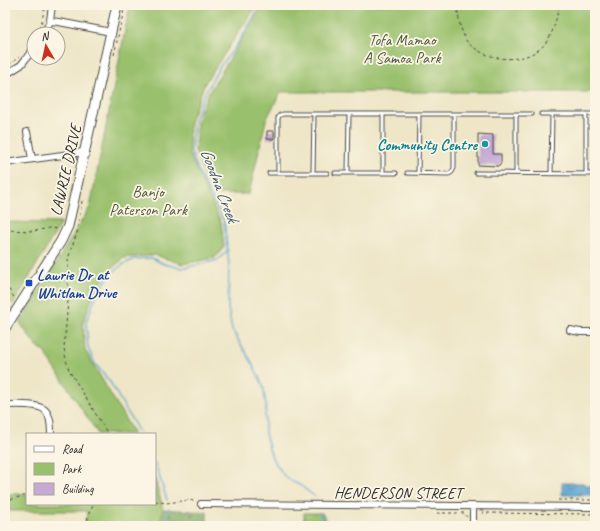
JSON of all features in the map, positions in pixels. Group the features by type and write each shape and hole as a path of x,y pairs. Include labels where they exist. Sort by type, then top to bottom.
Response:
{"street":[{"path":"48,26 50,21 52,5"},
{"name":"LAWRIE DRIVE","path":"5,328 57,247 68,226 117,5"},
{"path":"50,21 111,32"},
{"path":"5,75 21,65 26,58"},
{"path":"27,132 32,159"},
{"path":"5,163 84,152"},
{"path":"570,330 595,332"},
{"path":"5,405 37,406 44,410 48,414 50,433"},
{"name":"HENDERSON STREET","path":"201,504 595,507"},
{"path":"473,506 473,526"}],"lane":[{"path":"278,173 279,116 283,114 532,114"},
{"path":"313,173 314,114"},
{"path":"348,173 349,114"},
{"path":"383,114 383,173"},
{"path":"418,173 419,114"},
{"path":"407,173 448,174 452,172 454,168 454,114"},
{"path":"516,114 516,174"},
{"path":"541,114 595,114"},
{"path":"551,174 552,114"},
{"path":"586,114 586,174"},
{"path":"269,173 327,173"},
{"path":"335,173 396,174"},
{"path":"476,173 595,174"}],"path":[{"path":"44,10 45,5"},
{"path":"457,5 460,23 465,38 469,44 488,55 507,59 528,55 544,45 552,30 559,5"},
{"path":"5,68 16,61 22,54"},
{"path":"5,230 34,231 49,228 66,230"},
{"path":"77,233 68,261 68,301 64,348 69,370 107,433"},
{"path":"5,285 16,302"},
{"path":"5,501 26,495"},
{"path":"156,501 166,503 190,500 201,504"},
{"path":"87,526 88,515 93,505"},
{"path":"437,513 464,513 467,518 479,518 483,513 482,506"},
{"path":"483,513 595,514"}],"green space":[{"name":"Banjo Paterson Park","path":"130,5 257,5 205,83 190,122 189,153 221,222 224,247 215,258 182,264 155,255 124,258 107,273 93,296 83,322 85,350 133,433 97,433 43,350 36,346 20,323 90,207"},
{"name":"Tofa Mamao A Samoa Park","path":"263,5 595,5 595,92 281,92 266,120 249,194 214,194 204,175 195,150 197,123 209,92"},
{"path":"5,222 61,223 13,305 5,293"},
{"path":"156,482 163,509 159,526 85,526 87,511 5,511 5,494 26,494 26,505 156,505"},
{"path":"163,509 207,512 207,526 85,526"},
{"path":"304,513 322,513 330,526 308,526 304,521"}],"water":[{"path":"562,483 583,483 586,485 595,486 595,495 562,495"}],"building":[{"path":"267,131 274,131 274,139 267,139"},
{"name":"Community Centre","path":"478,134 493,135 493,154 501,154 501,163 498,166 478,165"}],"waterway":[{"name":"Goodna Creek","path":"260,5 236,46 218,69 204,95 194,121 191,151 199,173 224,221 229,264 228,307 232,330 251,361 263,385 266,405 265,434 272,458 285,477 301,486 314,496"},
{"name":"Goodna Creek","path":"139,433 110,382 95,364 88,348 86,322 96,296 109,276 122,265 135,259 152,258 164,264 182,268 218,260 228,250"},
{"name":"Goodna Creek","path":"156,466 167,500"},
{"name":"Goodna Creek","path":"164,526 169,508"},
{"path":"319,513 327,526"}],"place":[{"name":"Community Centre","path":"485,144"},
{"name":"Lawrie Dr at Whitlam Drive","path":"29,283"}]}
